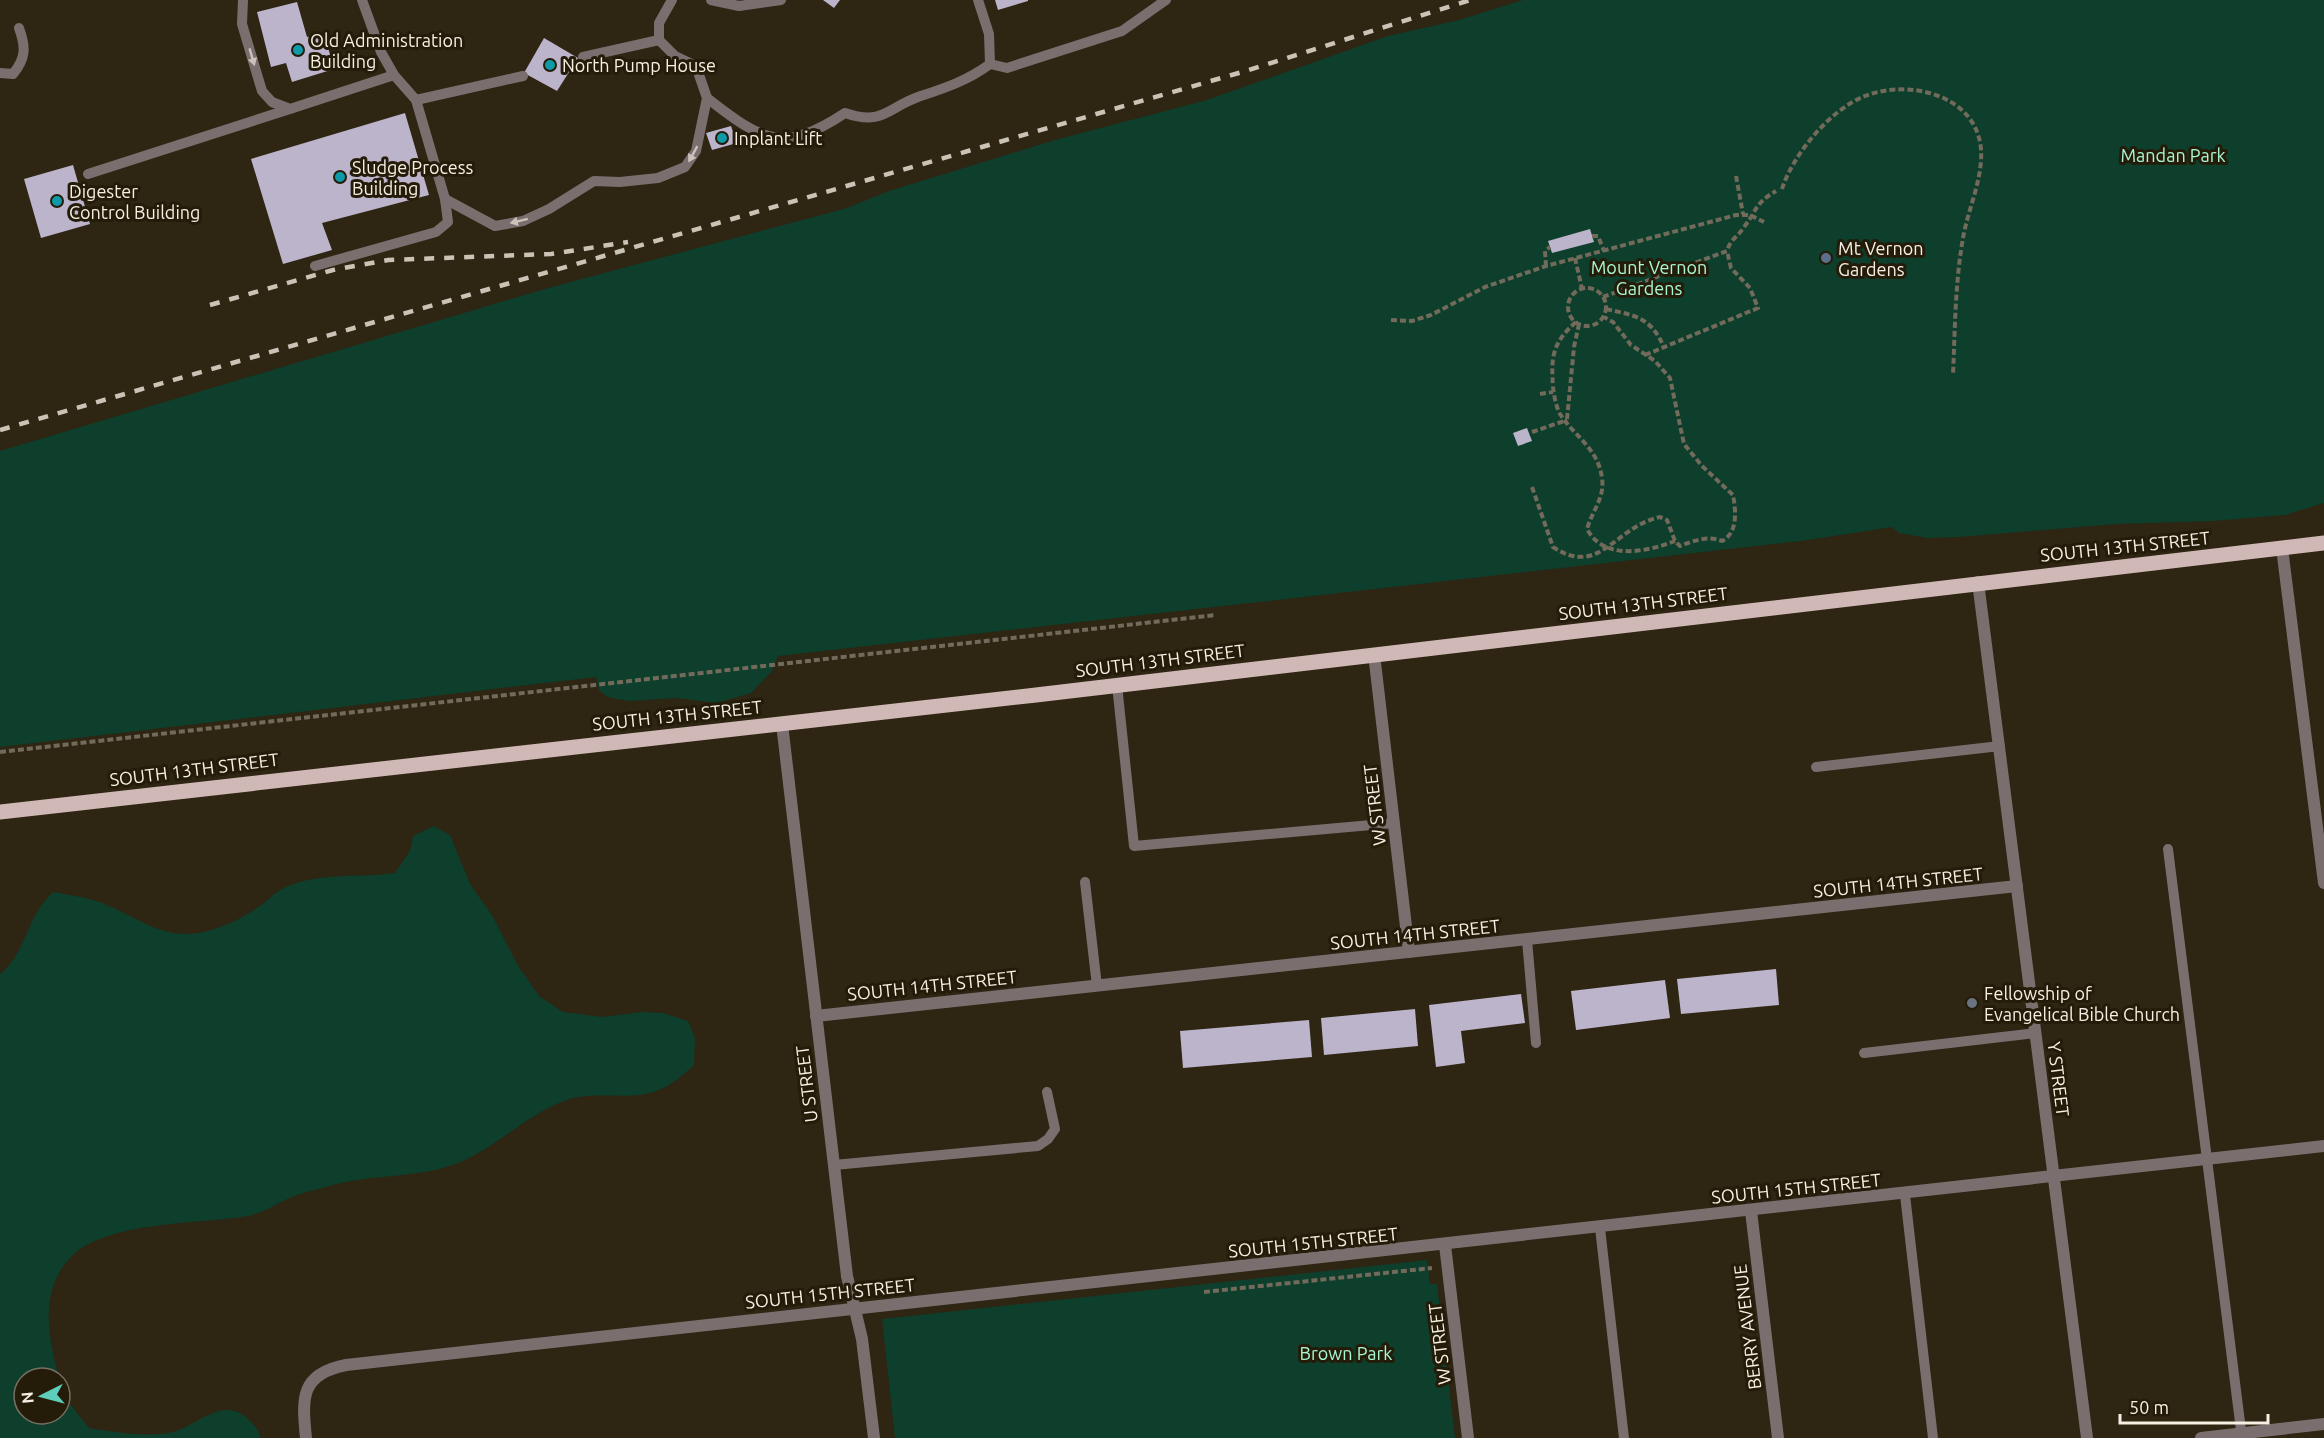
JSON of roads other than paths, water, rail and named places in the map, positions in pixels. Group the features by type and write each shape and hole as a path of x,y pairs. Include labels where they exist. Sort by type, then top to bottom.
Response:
{"main road":[{"name":"SOUTH 13TH STREET","path":"0,812 782,724 2324,543"}],"street":[{"path":"2282,548 2324,883"},
{"name":"Y STREET","path":"1977,582 2000,746 2087,1438"},
{"name":"W STREET","path":"1374,654 1409,952"},
{"name":"U STREET","path":"782,724 847,1276 862,1339 874,1438"},
{"name":"SOUTH 14TH STREET","path":"816,1016 2017,886"},
{"name":"SOUTH 15TH STREET","path":"306,1438 304,1392 318,1375 331,1368 346,1365 1905,1195 2324,1146"},
{"name":"BERRY AVENUE","path":"1751,1211 1778,1438"},
{"name":"W STREET","path":"1445,1245 1468,1438"},
{"path":"2201,1438 2242,1436 2324,1424"}],"lane":[{"path":"243,0 242,24 262,91 272,102 290,109"},
{"path":"315,266 436,232 448,222 445,199 416,100 394,75 381,52 362,0"},
{"path":"658,40 659,23 672,0"},
{"path":"711,0 739,6 782,0"},
{"path":"978,0 989,34 990,64"},
{"path":"990,64 1007,68 1122,31 1166,0"},
{"path":"0,73 13,74 23,62 25,44 19,28"},
{"path":"583,57 658,40"},
{"path":"445,199 495,226 523,221 549,209 594,181 620,182 658,178 685,167 696,151 707,98 696,66 675,56 658,40"},
{"path":"707,98 733,118 761,135 787,139 810,134 844,113 860,118 892,113 904,103 970,79 990,64"},
{"path":"88,174 394,75"},
{"path":"416,100 523,76"},
{"path":"1117,685 1134,846 1394,823"},
{"path":"1816,767 2000,746"},
{"path":"2168,849 2242,1436"},
{"path":"1085,882 1097,986"},
{"path":"1527,940 1536,1043"},
{"path":"1864,1053 2036,1033"},
{"path":"834,1165 1038,1146 1048,1139 1055,1129 1047,1092"},
{"path":"1905,1195 1933,1438"},
{"path":"1600,1228 1624,1438"}],"railway":[{"path":"0,430 1249,70 1470,0"},
{"path":"210,305 333,270 388,260 551,254 628,242"}],"place":[{"name":"Old Administration Building","path":"298,50"},
{"name":"North Pump House","path":"550,65"},
{"name":"Inplant Lift","path":"722,138"},
{"name":"Sludge Process Building","path":"340,177"},
{"name":"Digester Control Building","path":"57,201"},
{"name":"Mt Vernon Gardens","path":"1826,258"},
{"name":"Fellowship of Evangelical Bible Church","path":"1972,1003"}],"park label":[{"name":"Mandan Park","path":"2173,155"},
{"name":"Mount Vernon Gardens","path":"1649,277"},
{"name":"Brown Park","path":"1346,1353"}]}
